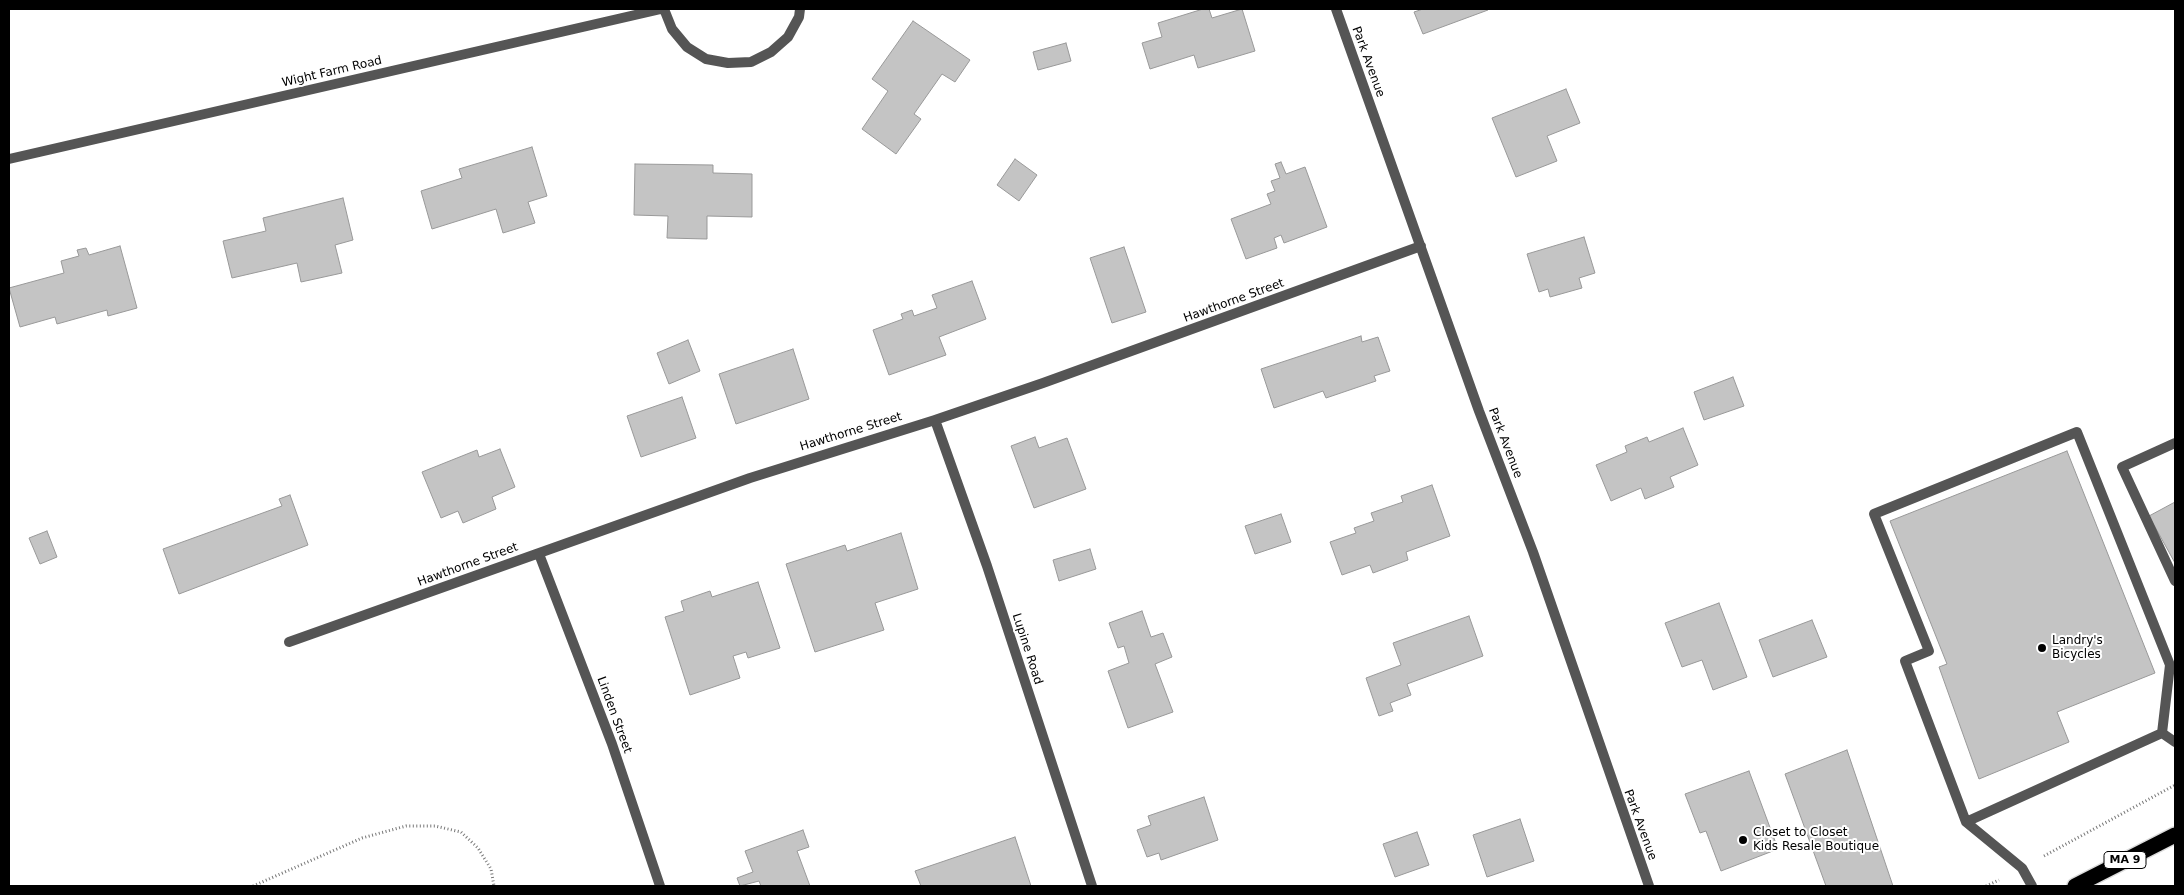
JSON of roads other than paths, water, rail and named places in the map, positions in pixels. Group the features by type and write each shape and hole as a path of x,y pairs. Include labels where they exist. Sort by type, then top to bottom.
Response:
{"highway":[{"name":"MA 9","path":"2075,886 2175,835"}],"street":[{"name":"Wight Farm Road","path":"9,159 663,9 672,29 687,47 706,59 728,63 751,62 771,52 788,37 799,17 800,9"},
{"name":"Park Avenue","path":"1336,9 1479,411 1536,561 1649,886"},
{"name":"Hawthorne Street","path":"289,642 750,478 936,420 1421,246"},
{"name":"Lupine Road","path":"936,420 987,566 1092,886"},
{"path":"2032,886 2022,868 1966,822 1905,661 1929,650 1874,514 2076,432 2170,665 2162,733"},
{"path":"2175,444 2122,467 2175,581"},
{"name":"Linden Street","path":"539,554 612,744 660,886"},
{"path":"2162,733 2175,742"},
{"path":"1966,822 2162,733"}],"place":[{"name":"Landry's Bicycles","path":"2042,648"},
{"name":"Closet to Closet Kids Resale Boutique","path":"1743,840"}]}
